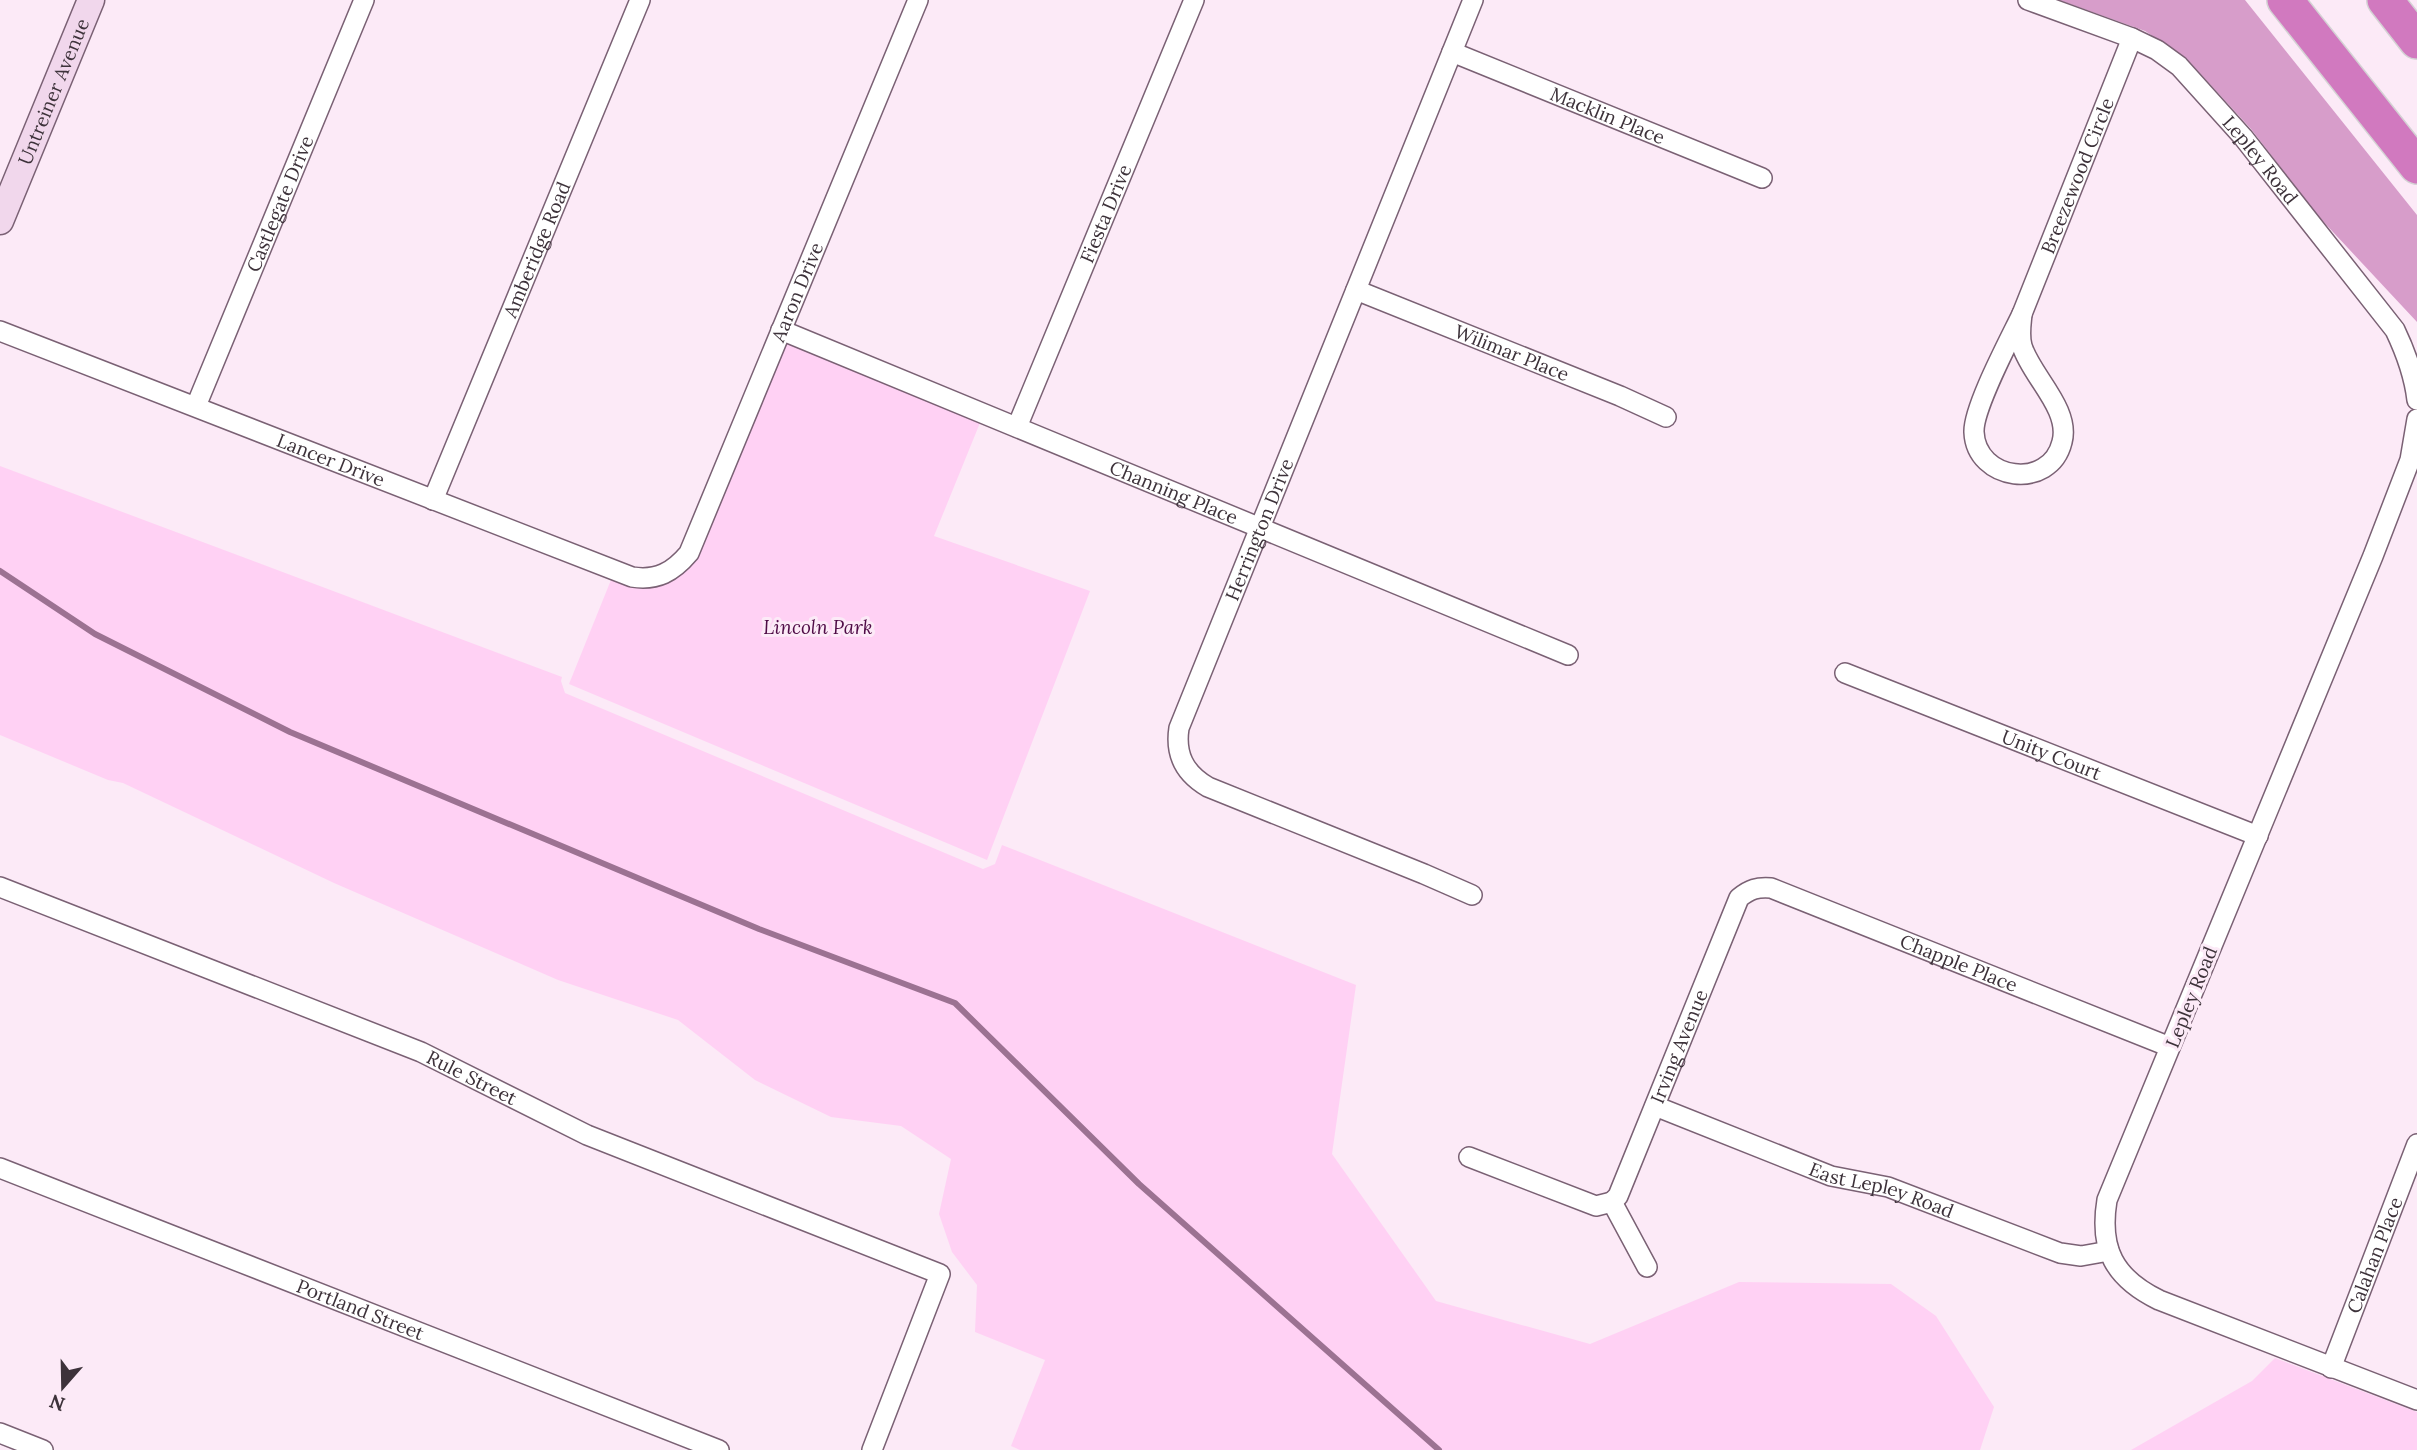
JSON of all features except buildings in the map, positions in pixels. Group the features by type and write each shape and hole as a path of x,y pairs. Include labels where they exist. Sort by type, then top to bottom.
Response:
{"highway":[{"path":"2285,0 2417,166"},
{"path":"2385,0 2417,41"}],"street":[{"name":"Untreiner Avenue","path":"0,221 91,0"},
{"name":"Castlegate Drive","path":"196,406 364,0"},
{"name":"Amberidge Road","path":"433,500 640,0"},
{"name":"Aaron Drive","path":"664,575 677,567 689,554 918,0"},
{"name":"Fiesta Drive","path":"1017,427 1194,0"},
{"name":"Herrington Drive","path":"1472,895 1208,787 1188,772 1180,757 1177,740 1179,727 1473,0"},
{"name":"Lepley Road","path":"2028,0 2132,38 2157,50 2189,76 2243,137 2395,330 2407,354 2415,380 2417,400"},
{"name":"Breezewood Circle","path":"2022,314 2022,346 2060,415 2064,429 2057,456 2046,467 2028,475 2016,476 2001,472 1988,463 1978,450 1974,423 1997,364 2022,314 2132,38"},
{"name":"Macklin Place","path":"1452,52 1762,178"},
{"name":"Wilimar Place","path":"1356,290 1666,417"},
{"name":"Channing Place","path":"781,330 1568,655"},
{"name":"Lancer Drive","path":"0,331 632,577 645,579 664,575"},
{"name":"Lepley Road","path":"2417,419 2410,460 2373,556 2107,1199 2104,1222 2109,1251 2115,1264 2128,1281 2140,1290 2159,1300 2417,1400"},
{"name":"Unity Court","path":"1845,673 2258,836"},
{"name":"Rule Street","path":"0,887 421,1052 546,1117 587,1135 940,1274 872,1450"},
{"name":"Chapple Place","path":"1747,891 1759,887 1771,888 2170,1047"},
{"name":"Irving Avenue","path":"1612,1202 1618,1196 1739,898 1747,891"},
{"name":"East Lepley Road","path":"1655,1106 1831,1176 1888,1187 2060,1253 2081,1256 2109,1251"},
{"name":"Calahan Place","path":"2331,1367 2417,1144"},
{"path":"1469,1157 1596,1206 1612,1202 1647,1267"},
{"name":"Portland Street","path":"0,1168 719,1450"},
{"path":"0,1433 43,1450"}],"green space":[{"name":"Lincoln Park","path":"781,330 984,413 934,536 1090,591 987,860 569,684 615,570 677,567"},
{"path":"0,466 562,677 565,693 983,869 995,864 1002,845 1356,985 1332,1154 1436,1301 1590,1344 1739,1282 1891,1284 1936,1316 1994,1407 1980,1450 1020,1450 1011,1446 1045,1360 975,1332 977,1285 952,1252 939,1214 951,1159 901,1126 831,1117 755,1080 678,1020 558,980 334,883 123,783 108,780 0,735"},
{"path":"2275,1358 2417,1412 2417,1450 2131,1450 2252,1381"}],"shaded area":[{"path":"2059,0 2245,0 2417,215 2417,322 2319,217 2251,129 2185,57 2145,31"}],"waterway":[{"path":"0,571 95,634 290,732 759,929 955,1003 1139,1184 1439,1450"}]}
